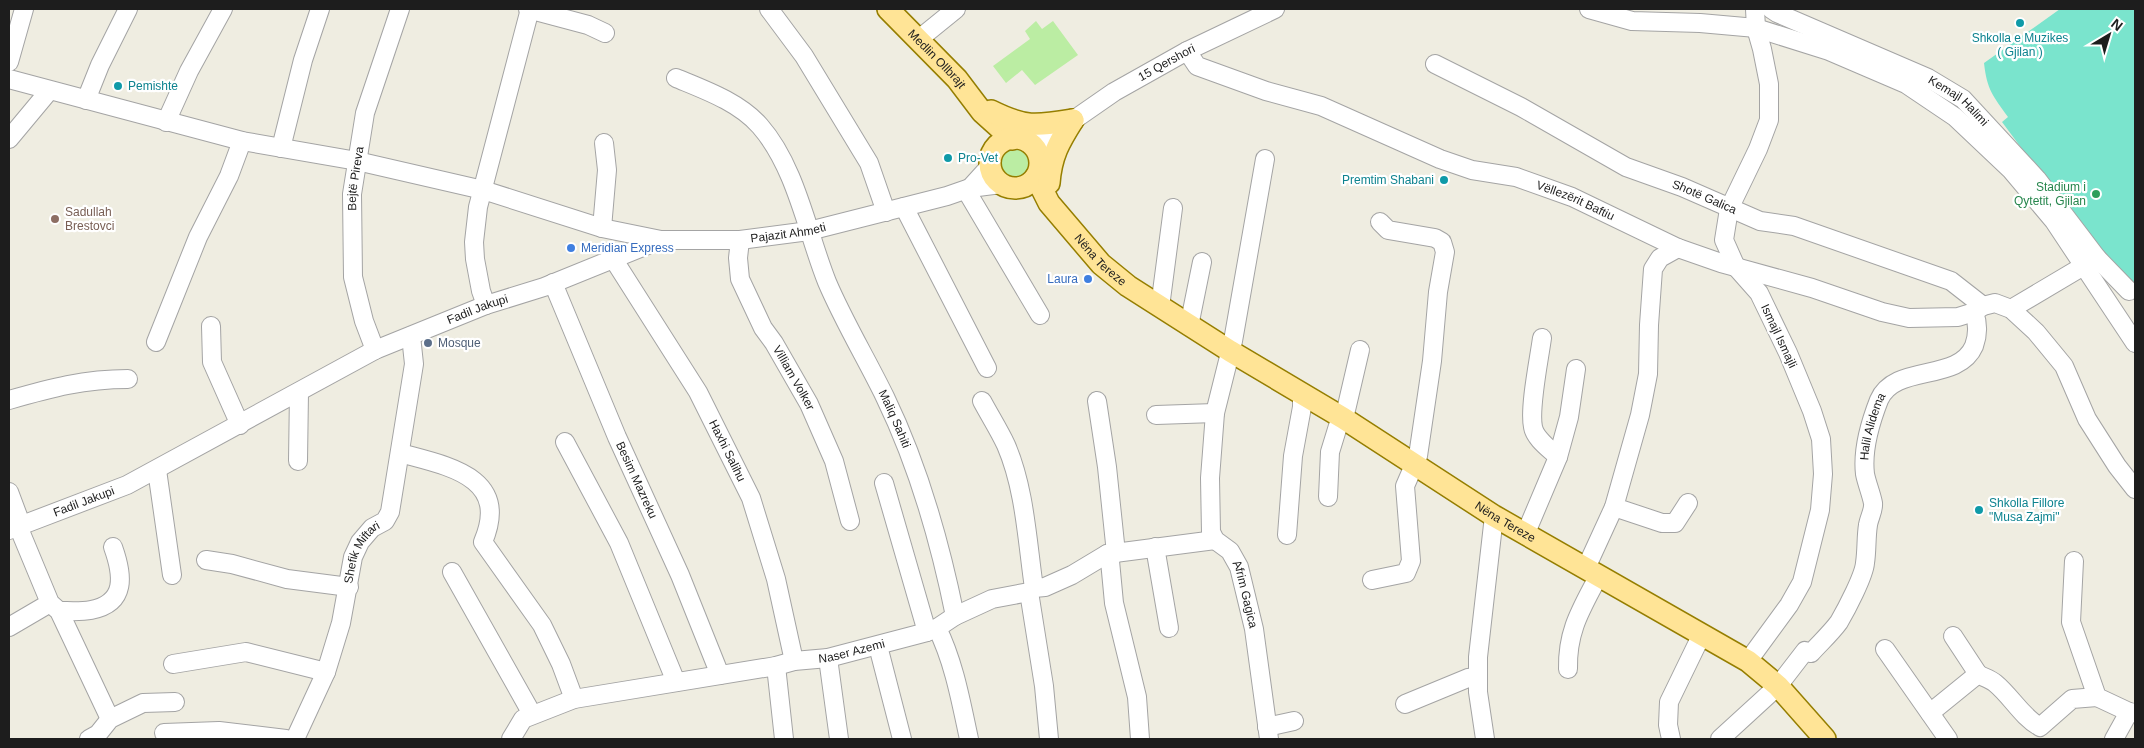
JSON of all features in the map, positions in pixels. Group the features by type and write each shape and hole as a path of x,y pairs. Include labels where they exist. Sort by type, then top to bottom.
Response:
{"main road":[{"name":"Medlin Ollbrajt","path":"888,9 957,78 1015,163"},
{"path":"979,108 1012,122 1026,125 1040,126 1069,123"},
{"path":"1051,205 1049,185 1051,164 1057,144 1069,123"},
{"name":"Nëna Tereze","path":"1015,163 1101,264 1128,286 1189,326 1343,418 1494,516 1593,571 1748,662 1778,686 1825,739"}],"street":[{"path":"9,62 24,9"},
{"path":"86,100 100,65 128,9"},
{"path":"166,122 189,71 223,9"},
{"path":"281,148 303,60 320,9"},
{"name":"Bejtë Pireva","path":"375,350 364,321 353,276 352,194 365,113 400,9"},
{"path":"486,305 478,276 474,251 478,207 529,9 588,25 605,33"},
{"path":"769,9 804,56 869,163 886,212"},
{"path":"919,39 956,9"},
{"name":"15 Qershori","path":"1015,163 1114,92 1187,51 1275,9"},
{"path":"1589,9 1632,21 1700,23 1756,28 1829,51 1906,84 1954,117 2011,170 2090,262 2135,343"},
{"name":"Ismajl Ismajli","path":"1748,662 1789,605 1802,582 1820,510 1823,474 1821,439 1812,411 1788,353 1759,293 1736,267 1724,240 1729,209 1758,150 1769,120 1769,84 1756,28 1755,9"},
{"name":"Kemajl Halimi","path":"1771,9 1928,78 1963,100 2037,179 2090,262 2130,291"},
{"name":"Vëllezërit Baftiu","path":"1187,51 1197,66 1266,91 1321,106 1464,168 1516,177 1572,197 1678,248 1736,267 1812,288 1882,312 1909,318 1958,317 1995,303 2011,309"},
{"name":"Shotë Galica","path":"1435,64 1521,108 1626,167 1682,187 1760,221 1794,226 1951,281 1979,309"},
{"name":"Maliq Sahiti","path":"676,78 733,105 760,126 777,150 827,282 855,342 885,398 912,462 935,534 955,616"},
{"name":"Pajazit Ahmeti","path":"9,79 242,141 357,161 483,190 602,228 661,240 740,240 809,231 968,189"},
{"path":"9,139 49,90"},
{"path":"156,342 198,237 229,176 242,141"},
{"path":"602,228 607,170 604,143"},
{"path":"1215,540 1211,532 1210,478 1215,413 1230,351 1265,160"},
{"path":"1015,163 968,189 1040,315"},
{"path":"904,207 986,368"},
{"path":"1160,307 1173,208"},
{"path":"1372,580 1406,573 1411,561 1405,486 1418,456 1432,361 1438,292 1445,252 1442,242 1435,238 1388,230 1380,222"},
{"name":"Fadil Jakupi","path":"16,527 127,485 375,350 486,305 553,283 661,240"},
{"name":"Villiam Volker","path":"740,240 738,258 740,279 763,328 774,342 809,404 834,461 850,521"},
{"path":"1568,669 1568,657 1574,625 1614,507 1640,415 1648,374 1648,325 1653,269 1660,258 1678,248"},
{"name":"Haxhi Salihu","path":"614,260 698,392 751,498 776,579 794,661"},
{"path":"1189,326 1202,262"},
{"path":"2090,262 2011,309 2036,332 2064,366 2087,419 2117,466 2135,489"},
{"name":"Besim Mazreku","path":"553,283 617,437 680,575 720,675"},
{"name":"Halil Alidema","path":"1778,686 1805,651 1811,652 1838,622 1865,565 1868,524 1873,504 1868,488 1864,455 1867,437 1880,397 1890,386 1908,377 1957,364 1970,354 1976,340 1979,309"},
{"path":"211,326 212,362 240,424"},
{"name":"Shefik Miftari","path":"295,739 326,672 341,622 349,587 353,557 360,542 372,528 385,521 390,512 414,364 411,336"},
{"path":"1542,338 1533,410 1533,429 1543,443 1558,457"},
{"path":"1328,497 1330,452 1338,426 1343,418 1360,350"},
{"path":"1525,534 1558,457 1569,417 1576,369"},
{"path":"9,400 77,382 98,379 128,379"},
{"path":"298,460 299,392"},
{"path":"1287,535 1293,456 1302,407 1302,394"},
{"path":"982,401 1006,445 1023,506 1049,739"},
{"path":"1098,401 1108,467 1112,553 1110,561 1114,602 1137,697 1140,739"},
{"path":"1156,415 1215,413"},
{"path":"565,442 619,543 676,682"},
{"path":"400,453 451,468 473,478 482,487 489,508 490,521 483,542 542,625 561,664 574,699"},
{"path":"157,470 172,575"},
{"path":"884,483 932,630 942,639 957,687 969,739"},
{"path":"9,492 16,527 110,719"},
{"path":"1614,507 1662,524 1675,523 1688,503"},
{"path":"1485,739 1478,677 1494,516"},
{"name":"Naser Azemi","path":"532,714 574,699 776,666 794,661 828,658 878,646 932,630 955,616 992,599 1045,587 1072,575 1112,553 1215,540"},
{"name":"Afrim Gagica","path":"1215,540 1230,551 1239,566 1254,629 1268,733 1294,721"},
{"path":"1155,547 1169,628"},
{"path":"9,627 54,607 91,610 105,605 116,597 120,586 120,566 112,548"},
{"path":"206,560 232,564 287,579 349,587"},
{"path":"2074,562 2071,622 2097,697"},
{"path":"452,572 532,714 523,719 511,739"},
{"path":"1671,739 1668,725 1669,702 1702,634"},
{"path":"1953,636 1978,674 1993,682 2011,699 2028,720 2040,727 2072,699 2097,697 2132,713 2114,739"},
{"path":"878,646 902,739"},
{"path":"1885,649 1948,739"},
{"path":"173,664 246,652 326,672"},
{"path":"828,658 838,739"},
{"path":"776,666 784,739"},
{"path":"1930,713 1978,674"},
{"path":"1405,704 1468,678 1478,677"},
{"path":"1720,739 1778,686"},
{"path":"88,739 98,734 110,719 143,703 175,702"},
{"path":"164,733 219,731 286,739"}],"green space":[{"path":"1036,21 1042,29 1053,21 1078,55 1035,85 1022,70 1006,83 993,66 1030,39 1025,31"},
{"path":"1015,145 1029,150 1034,164 1029,178 1015,183 1001,178 996,164 1001,150"}],"shaded area":[{"name":"Stadium i Qytetit, Gjilan","path":"2060,9 2135,9 2135,288 2127,281 2119,267 2113,271 2002,122 2008,117 1995,98 1987,80 1984,63"}],"place":[{"name":"Shkolla e Muzikes ( Gjilan )","path":"2020,23"},
{"name":"Pemishte","path":"118,86"},
{"name":"Pro-Vet","path":"948,158"},
{"name":"Premtim Shabani","path":"1444,180"},
{"name":"Stadium i Qytetit, Gjilan","path":"2096,194"},
{"name":"Sadullah Brestovci","path":"55,219"},
{"name":"Meridian Express","path":"571,248"},
{"name":"Laura","path":"1088,279"},
{"name":"Mosque","path":"428,343"},
{"name":"Shkolla Fillore \"Musa Zajmi\"","path":"1979,510"}]}
